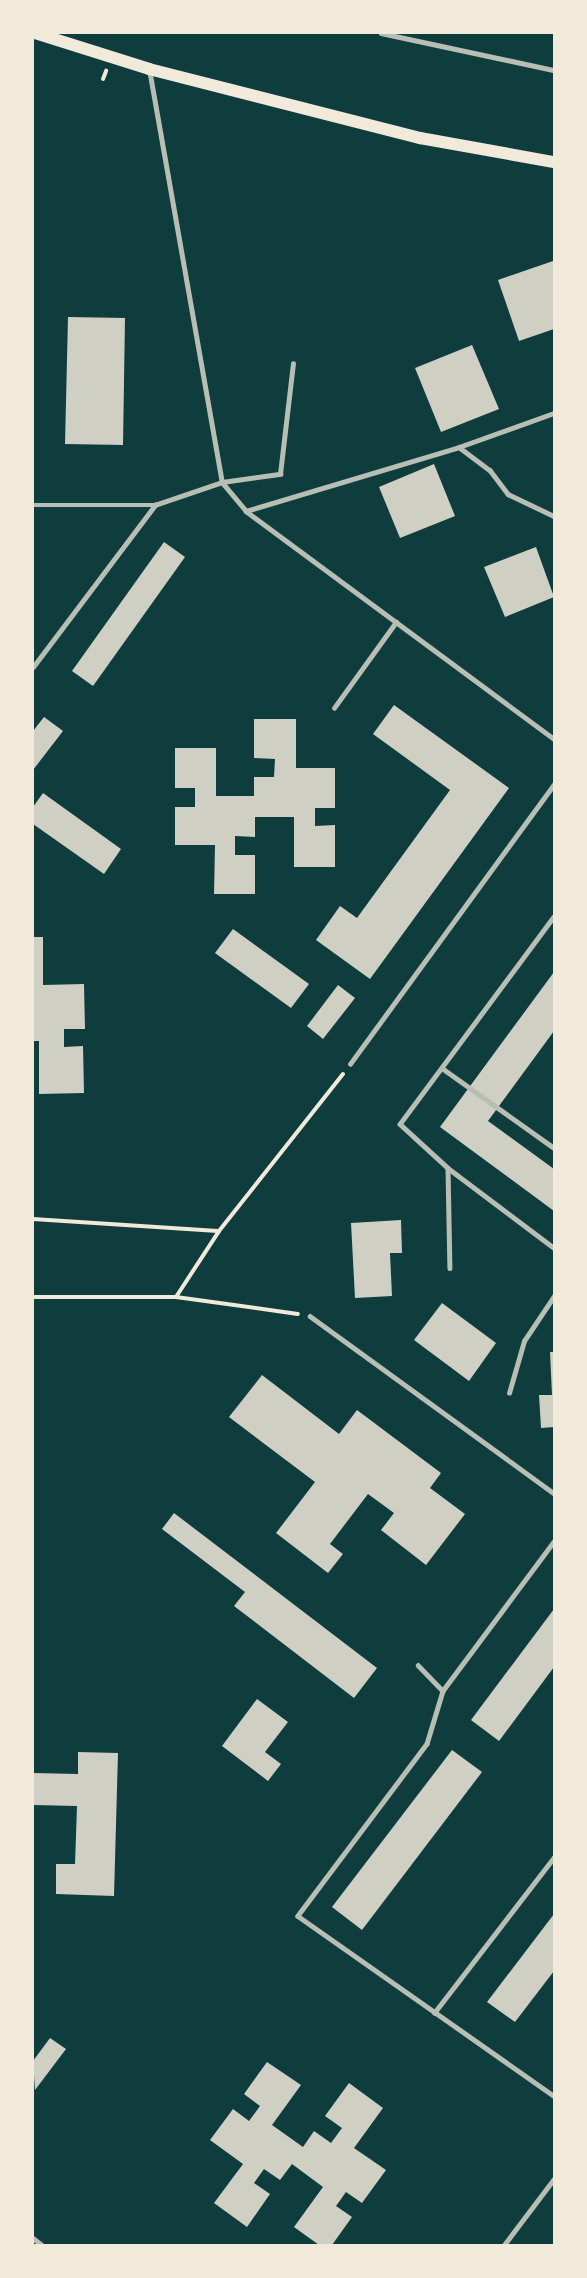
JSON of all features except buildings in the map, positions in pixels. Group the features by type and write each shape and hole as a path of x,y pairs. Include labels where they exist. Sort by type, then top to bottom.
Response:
{"main road":[{"path":"34,33 149,69 420,138 554,162"}],"lane":[{"path":"381,33 554,70"},
{"path":"149,69 222,482 246,511 554,740"},
{"path":"33,505 155,505 222,482 280,474 293,364"},
{"path":"246,511 459,447 554,413"},
{"path":"459,447 490,470 508,494 554,516"},
{"path":"33,667 155,505"},
{"path":"334,708 396,622"},
{"path":"350,1064 554,784"},
{"path":"554,917 400,1124 448,1168 554,1248"},
{"path":"442,1068 554,1148"},
{"path":"448,1168 450,1268"},
{"path":"509,1393 524,1341 554,1296"},
{"path":"310,1316 554,1492"},
{"path":"554,1542 444,1691 427,1744 298,1916 554,2096"},
{"path":"418,1665 444,1691"},
{"path":"434,2013 554,1857"},
{"path":"504,2245 554,2180"},
{"path":"33,2238 42,2245"}],"path":[{"path":"176,1297 219,1231 350,1064"},
{"path":"33,1219 219,1231"},
{"path":"33,1297 176,1297 310,1316"}]}
